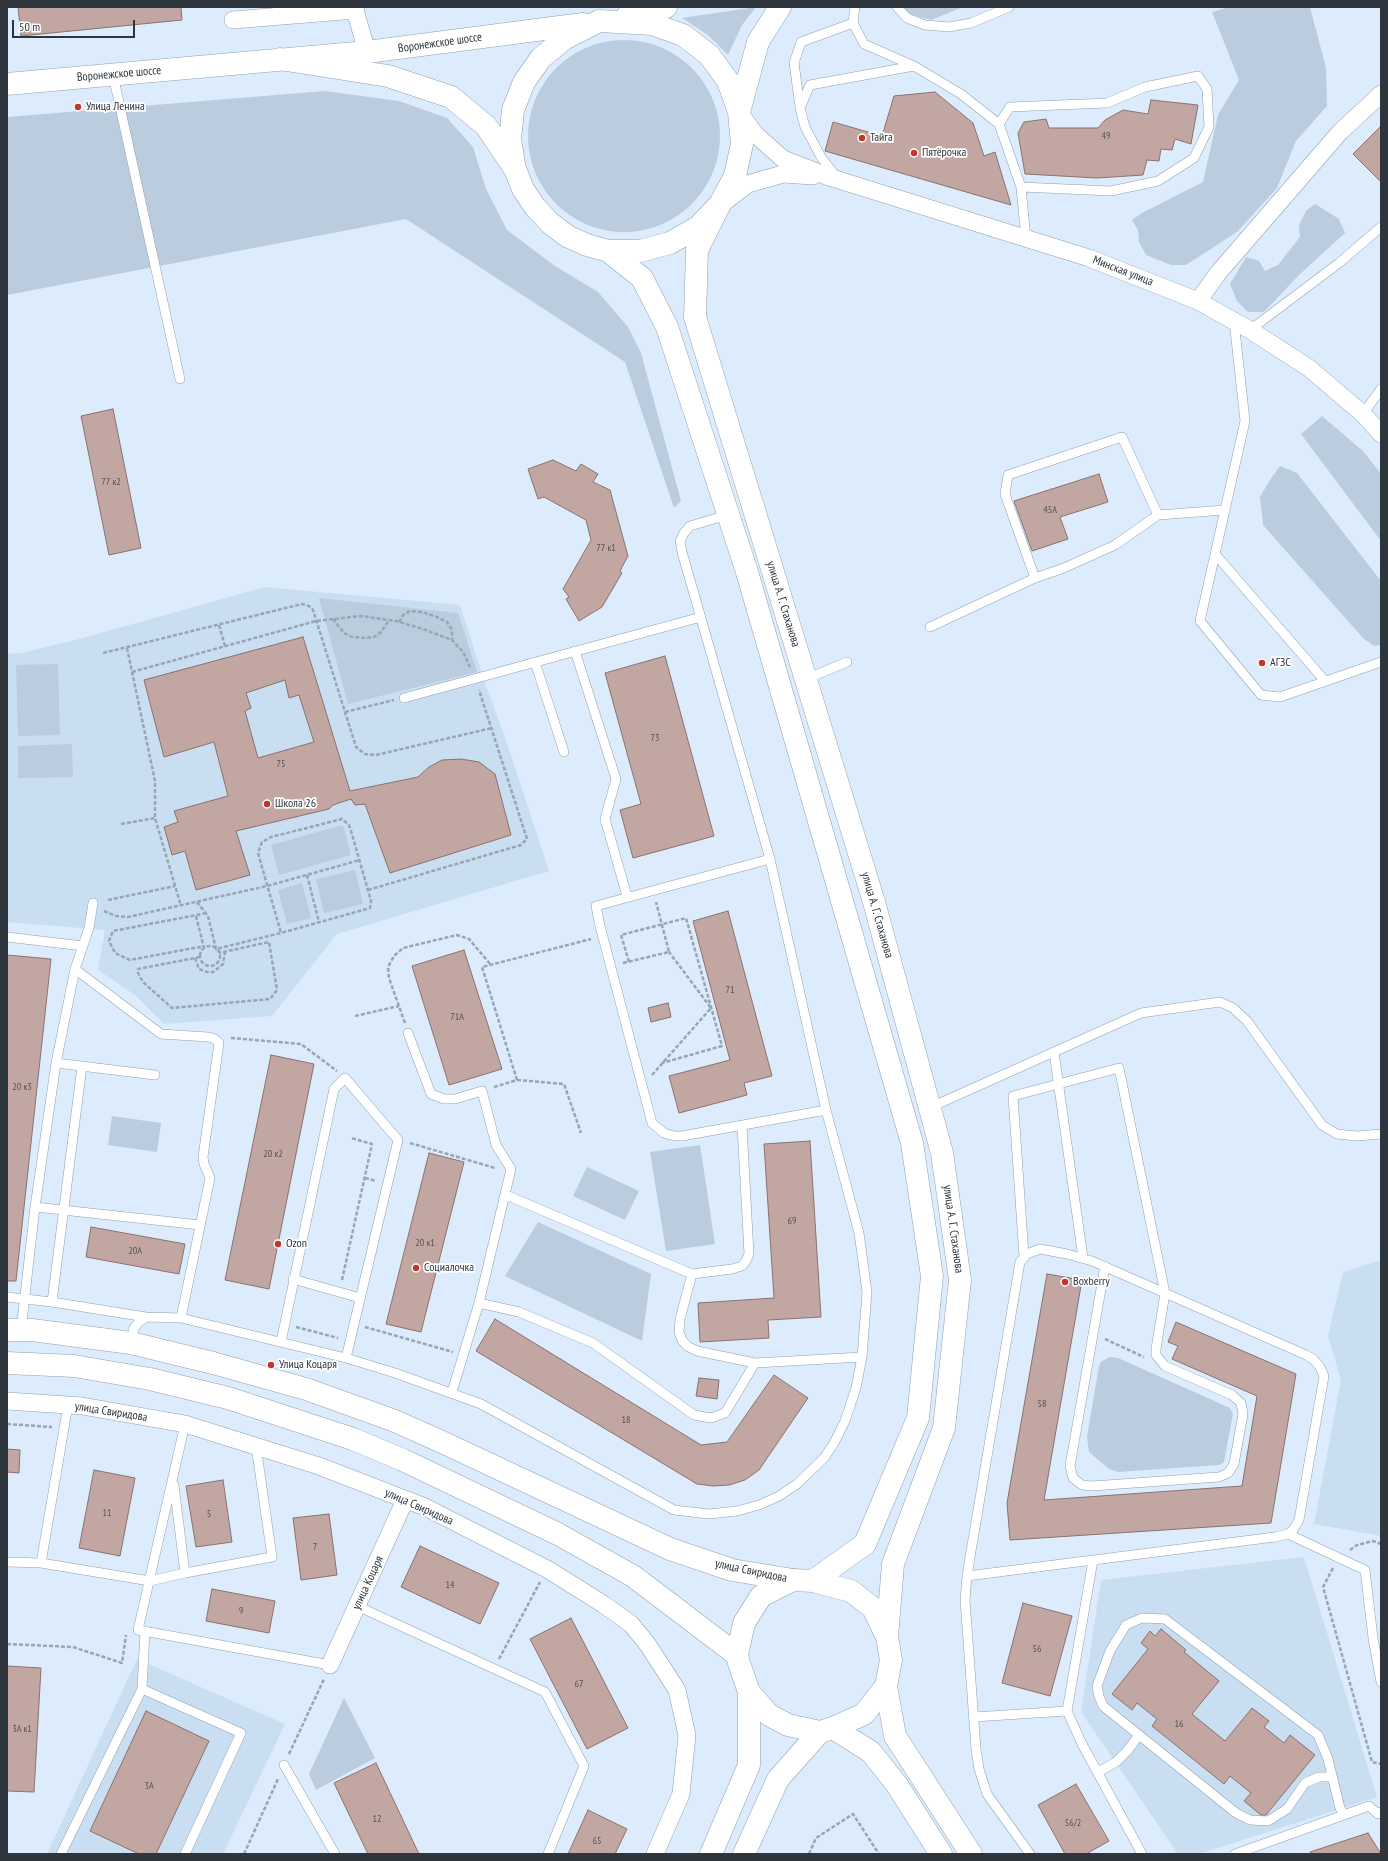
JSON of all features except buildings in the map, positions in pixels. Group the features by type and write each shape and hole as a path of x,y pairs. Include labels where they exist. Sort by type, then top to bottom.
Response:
{"main road":[{"name":"Воронежское шоссе","path":"7,84 367,52 599,21 666,7"},
{"name":"Воронежское шоссе","path":"740,112 758,42 780,7"},
{"name":"Воронежское шоссе","path":"599,21 652,24 683,36 709,55 728,81 740,112 741,150 735,176 720,204 698,227 670,243 640,251 608,250 587,245 567,236 550,223 535,207 523,189 515,169 510,140 513,110 524,82 541,58 564,39 599,21"},
{"name":"Воронежское шоссе","path":"280,60 388,76 451,97 486,126 515,169"},
{"name":"улица А. Г. Стаханова","path":"720,204 697,250 694,317 874,902 942,1153 960,1280 944,1428 893,1564 887,1637"},
{"path":"608,250 642,278 667,327 747,572 912,1143 932,1276 918,1418 865,1544 803,1581 761,1596 744,1623 737,1655 749,1692 750,1765 711,1854"},
{"name":"улица Свиридова","path":"14,1330 131,1344 213,1363 306,1389 394,1421 442,1442 670,1549 732,1570 803,1581 851,1591 873,1608 887,1637"},
{"path":"7,1363 74,1366 150,1379 228,1398 353,1439 403,1460 558,1534 633,1576 737,1655"},
{"path":"887,1637 891,1660 886,1686 895,1736 971,1854"},
{"path":"744,1854 778,1779 826,1730 864,1714 886,1686"},
{"path":"749,1692 769,1715 788,1726 826,1730 871,1752 897,1785 941,1854"}],"street":[{"path":"233,20 355,8 367,52"},
{"path":"1198,301 1219,272 1340,132 1381,94"},
{"path":"740,112 755,134 783,159 834,178"},
{"path":"720,204 748,184 783,174 834,178"},
{"name":"Минская улица","path":"834,178 1089,258 1198,301 1250,330 1309,368 1362,414 1381,434"},
{"name":"улица Свиридова","path":"7,1401 68,1405 185,1424 319,1466 454,1521 547,1569 586,1592 630,1624 648,1644 677,1690 687,1735 681,1794 655,1854"},
{"name":"улица Коцаря","path":"330,1665 405,1500"}],"lane":[{"path":"855,7 853,23 864,44 914,66 962,94 1000,124 1021,187 1026,239"},
{"path":"897,7 907,18 925,25 949,27 971,23 1009,7"},
{"path":"834,178 808,133 800,108 794,63 801,42 853,23"},
{"path":"800,108 810,85 914,66"},
{"path":"113,75 180,379"},
{"path":"1000,124 1010,107 1107,103 1146,87 1198,76 1207,89 1209,127 1194,158 1158,181 1111,191 1021,187"},
{"path":"1250,330 1339,263 1381,227"},
{"path":"1234,321 1245,421 1200,622 1261,695 1280,697 1381,662"},
{"path":"1362,414 1381,389"},
{"path":"1035,578 1005,494 1008,475 1122,437 1158,515"},
{"path":"930,627 1035,578 1064,568 1115,546 1158,515 1225,510"},
{"path":"7,1298 52,1302 146,1317 181,1318 346,1358 452,1392 481,1404 674,1510 709,1514 737,1511 759,1505 778,1496 797,1484 824,1458 834,1444 845,1421 856,1388 862,1357 867,1292 859,1232 826,1110 770,858 680,541 690,526 728,515"},
{"path":"1215,554 1325,681"},
{"path":"404,698 701,617"},
{"path":"575,651 616,779 605,819 627,896"},
{"path":"535,662 564,752"},
{"path":"806,679 847,662"},
{"path":"770,858 652,889 596,906 652,1123 664,1134 682,1136 826,1110"},
{"path":"14,1330 24,1299 35,1207 56,1063 75,969 89,928 92,904"},
{"path":"7,937 83,946"},
{"path":"75,969 161,1034 208,1037 215,1039 219,1043 203,1157 204,1164 210,1178 181,1318"},
{"path":"930,1108 1141,1013 1220,1002 1233,1008 1247,1021 1322,1125 1337,1134 1357,1136 1381,1134"},
{"path":"408,1033 431,1094 444,1099 455,1099 482,1091 496,1145 511,1169 479,1303 452,1392"},
{"path":"1054,1052 1083,1258"},
{"path":"56,1063 155,1075"},
{"path":"52,1302 65,1210 82,1066"},
{"path":"1024,1257 1013,1096 1119,1068 1165,1293 1156,1349 1158,1358 1165,1366 1232,1395 1241,1402 1243,1414 1232,1469 1225,1476 1092,1486 1082,1485 1073,1478 1070,1466 1104,1266"},
{"path":"281,1342 334,1089 346,1078 398,1140 346,1358"},
{"path":"506,1195 692,1274 732,1269 742,1266 746,1262 749,1254 742,1126"},
{"path":"35,1207 200,1225"},
{"path":"967,1576 1275,1537 1288,1534 1293,1530 1299,1520 1324,1376 1322,1371 1313,1359 1306,1355 1083,1258 1040,1249 1034,1250 1020,1262 967,1576 966,1612 976,1749 987,1794 1030,1854"},
{"path":"692,1274 680,1319 679,1332 682,1340 687,1346 697,1351 755,1363 862,1357"},
{"path":"293,1279 360,1298"},
{"path":"479,1303 520,1312 593,1343 694,1414 711,1418 725,1413 755,1363"},
{"path":"131,1344 134,1328 146,1317"},
{"path":"41,1562 68,1405"},
{"path":"61,1854 142,1690 142,1631 150,1581 185,1424"},
{"path":"7,1562 41,1562 150,1581 272,1557 256,1446"},
{"path":"173,1480 185,1573"},
{"path":"1288,1534 1366,1570 1373,1638 1381,1682"},
{"path":"1093,1560 1067,1712 1142,1854"},
{"path":"357,1606 545,1692 584,1766 548,1854"},
{"path":"1332,1777 1319,1777 1305,1783 1287,1809 1268,1821 1250,1820 1236,1813 1103,1706 1099,1696 1098,1686 1110,1651 1126,1625 1142,1618 1165,1619 1318,1735 1328,1759 1340,1808 1344,1815"},
{"path":"142,1631 330,1665"},
{"path":"142,1690 241,1733 185,1854"},
{"path":"974,1717 1067,1712"},
{"path":"1098,1772 1116,1762 1128,1750 1139,1735"},
{"path":"284,1765 335,1854"},
{"path":"1235,1854 1369,1806 1380,1815"}],"path":[{"path":"103,653 302,604 309,606 313,610 356,747 365,754 376,755 492,728"},
{"path":"398,622 403,615 410,611 422,612 447,622 452,630 452,640"},
{"path":"132,672 316,621 361,616 398,622 423,629 452,640 463,652 476,678 527,839 521,845 368,890"},
{"path":"333,619 344,632 352,637 364,638 374,637 381,632 389,620"},
{"path":"219,625 225,646"},
{"path":"127,648 155,781 155,818 181,906"},
{"path":"345,712 404,698"},
{"path":"121,824 155,818"},
{"path":"207,913 114,931 109,941 115,953 130,960 199,947 204,948 210,946 216,949 281,933 370,908 371,901 349,824 342,820 271,837 262,842 258,853 281,933"},
{"path":"92,904 116,916 128,917 267,886 360,860"},
{"path":"307,875 319,922"},
{"path":"108,900 175,886"},
{"path":"652,889 669,952 712,1008"},
{"path":"197,902 207,913 216,949 219,954 217,962 212,965 206,965 200,957"},
{"path":"196,916 204,948 200,957"},
{"path":"629,962 621,935 686,918 722,1046 662,1063"},
{"path":"408,1033 389,978 388,967 394,956 403,948 456,935 469,938 491,965"},
{"path":"517,1080 482,968 603,936"},
{"path":"200,957 138,969 138,973 143,982 172,1008 270,999 277,990 269,942 219,954"},
{"path":"195,958 200,969 207,972 213,972 223,964 225,952"},
{"path":"611,967 669,952"},
{"path":"212,965 213,972"},
{"path":"355,1016 399,1006"},
{"path":"642,1086 712,1008"},
{"path":"219,1043 229,1038 302,1044 346,1078"},
{"path":"482,1091 517,1080 564,1084 581,1132"},
{"path":"339,1292 372,1144 351,1138"},
{"path":"398,1140 510,1173"},
{"path":"284,1323 350,1341"},
{"path":"354,1324 463,1354"},
{"path":"1093,1334 1165,1366"},
{"path":"7,1424 64,1427"},
{"path":"1381,1544 1374,1542 1357,1545 1341,1558 1330,1572 1323,1587 1372,1762 1381,1764"},
{"path":"494,1668 547,1569"},
{"path":"7,1644 73,1647 122,1663 127,1631 142,1631"},
{"path":"809,1854 816,1838 853,1814 879,1854"}],"shaded area":[{"path":"756,7 742,25 728,55 708,35 682,18"},
{"path":"899,7 963,7 931,20 913,15"},
{"path":"1229,7 1310,7 1326,68 1327,106 1296,141 1277,188 1237,232 1186,265 1171,265 1146,255 1139,242 1138,230 1132,220 1142,213 1203,182 1218,115 1239,80 1212,12"},
{"path":"615,40 633,40 661,47 677,56 692,68 704,83 713,99 720,127 720,145 713,173 704,189 692,204 677,216 661,225 633,232 615,232 596,228 579,221 563,210 550,197 539,181 532,164 528,145 528,127 532,108 539,91 550,75 563,62 579,51 596,44"},
{"path":"325,91 399,101 447,118 473,147 486,189 507,230 555,266 598,292 628,327 641,353 681,501 674,508 625,362 406,219 7,295 7,117"},
{"path":"1315,204 1339,219 1345,233 1299,275 1264,312 1248,312 1237,301 1230,284 1246,257 1259,261 1265,271 1278,265 1300,237 1299,225 1306,211"},
{"path":"1322,416 1363,451 1381,474 1381,541 1301,434"},
{"path":"1280,466 1297,473 1381,581 1381,645 1374,646 1363,638 1263,525 1260,497"},
{"name":"Школа 26","path":"265,587 460,605 549,871 337,934 272,1016 164,1024 135,995 98,970 105,930 7,922 7,654 21,653 79,639"},
{"path":"319,598 458,613 477,672 348,704"},
{"path":"58,664 60,735 18,736 16,665"},
{"path":"72,744 73,777 18,778 18,746"},
{"path":"343,825 351,855 279,875 271,845"},
{"path":"355,870 363,904 324,913 316,879"},
{"path":"302,883 311,918 287,924 278,890"},
{"path":"112,1116 161,1123 157,1152 108,1145"},
{"path":"700,1145 715,1244 666,1251 650,1152"},
{"path":"587,1167 639,1191 625,1220 573,1196"},
{"path":"538,1222 651,1274 642,1341 505,1276"},
{"path":"1381,1260 1381,1536 1314,1524 1341,1380 1328,1336 1343,1272"},
{"path":"1109,1357 1118,1358 1230,1408 1233,1414 1224,1462 1219,1465 1118,1472 1109,1469 1089,1452 1087,1437 1099,1366 1101,1362"},
{"path":"1304,1557 1377,1797 1199,1854 1178,1854 1081,1712 1101,1580"},
{"path":"137,1659 285,1724 223,1854 47,1854"},
{"path":"344,1698 375,1758 316,1790 309,1774"}],"place":[{"name":"Улица Ленина","path":"78,107"},
{"name":"Тайга","path":"862,138"},
{"name":"Пятёрочка","path":"914,153"},
{"name":"АГЗС","path":"1262,663"},
{"name":"Школа 26","path":"267,804"},
{"name":"Ozon","path":"278,1244"},
{"name":"Социалочка","path":"416,1268"},
{"name":"Boxberry","path":"1065,1282"},
{"name":"Улица Коцаря","path":"271,1365"}]}
